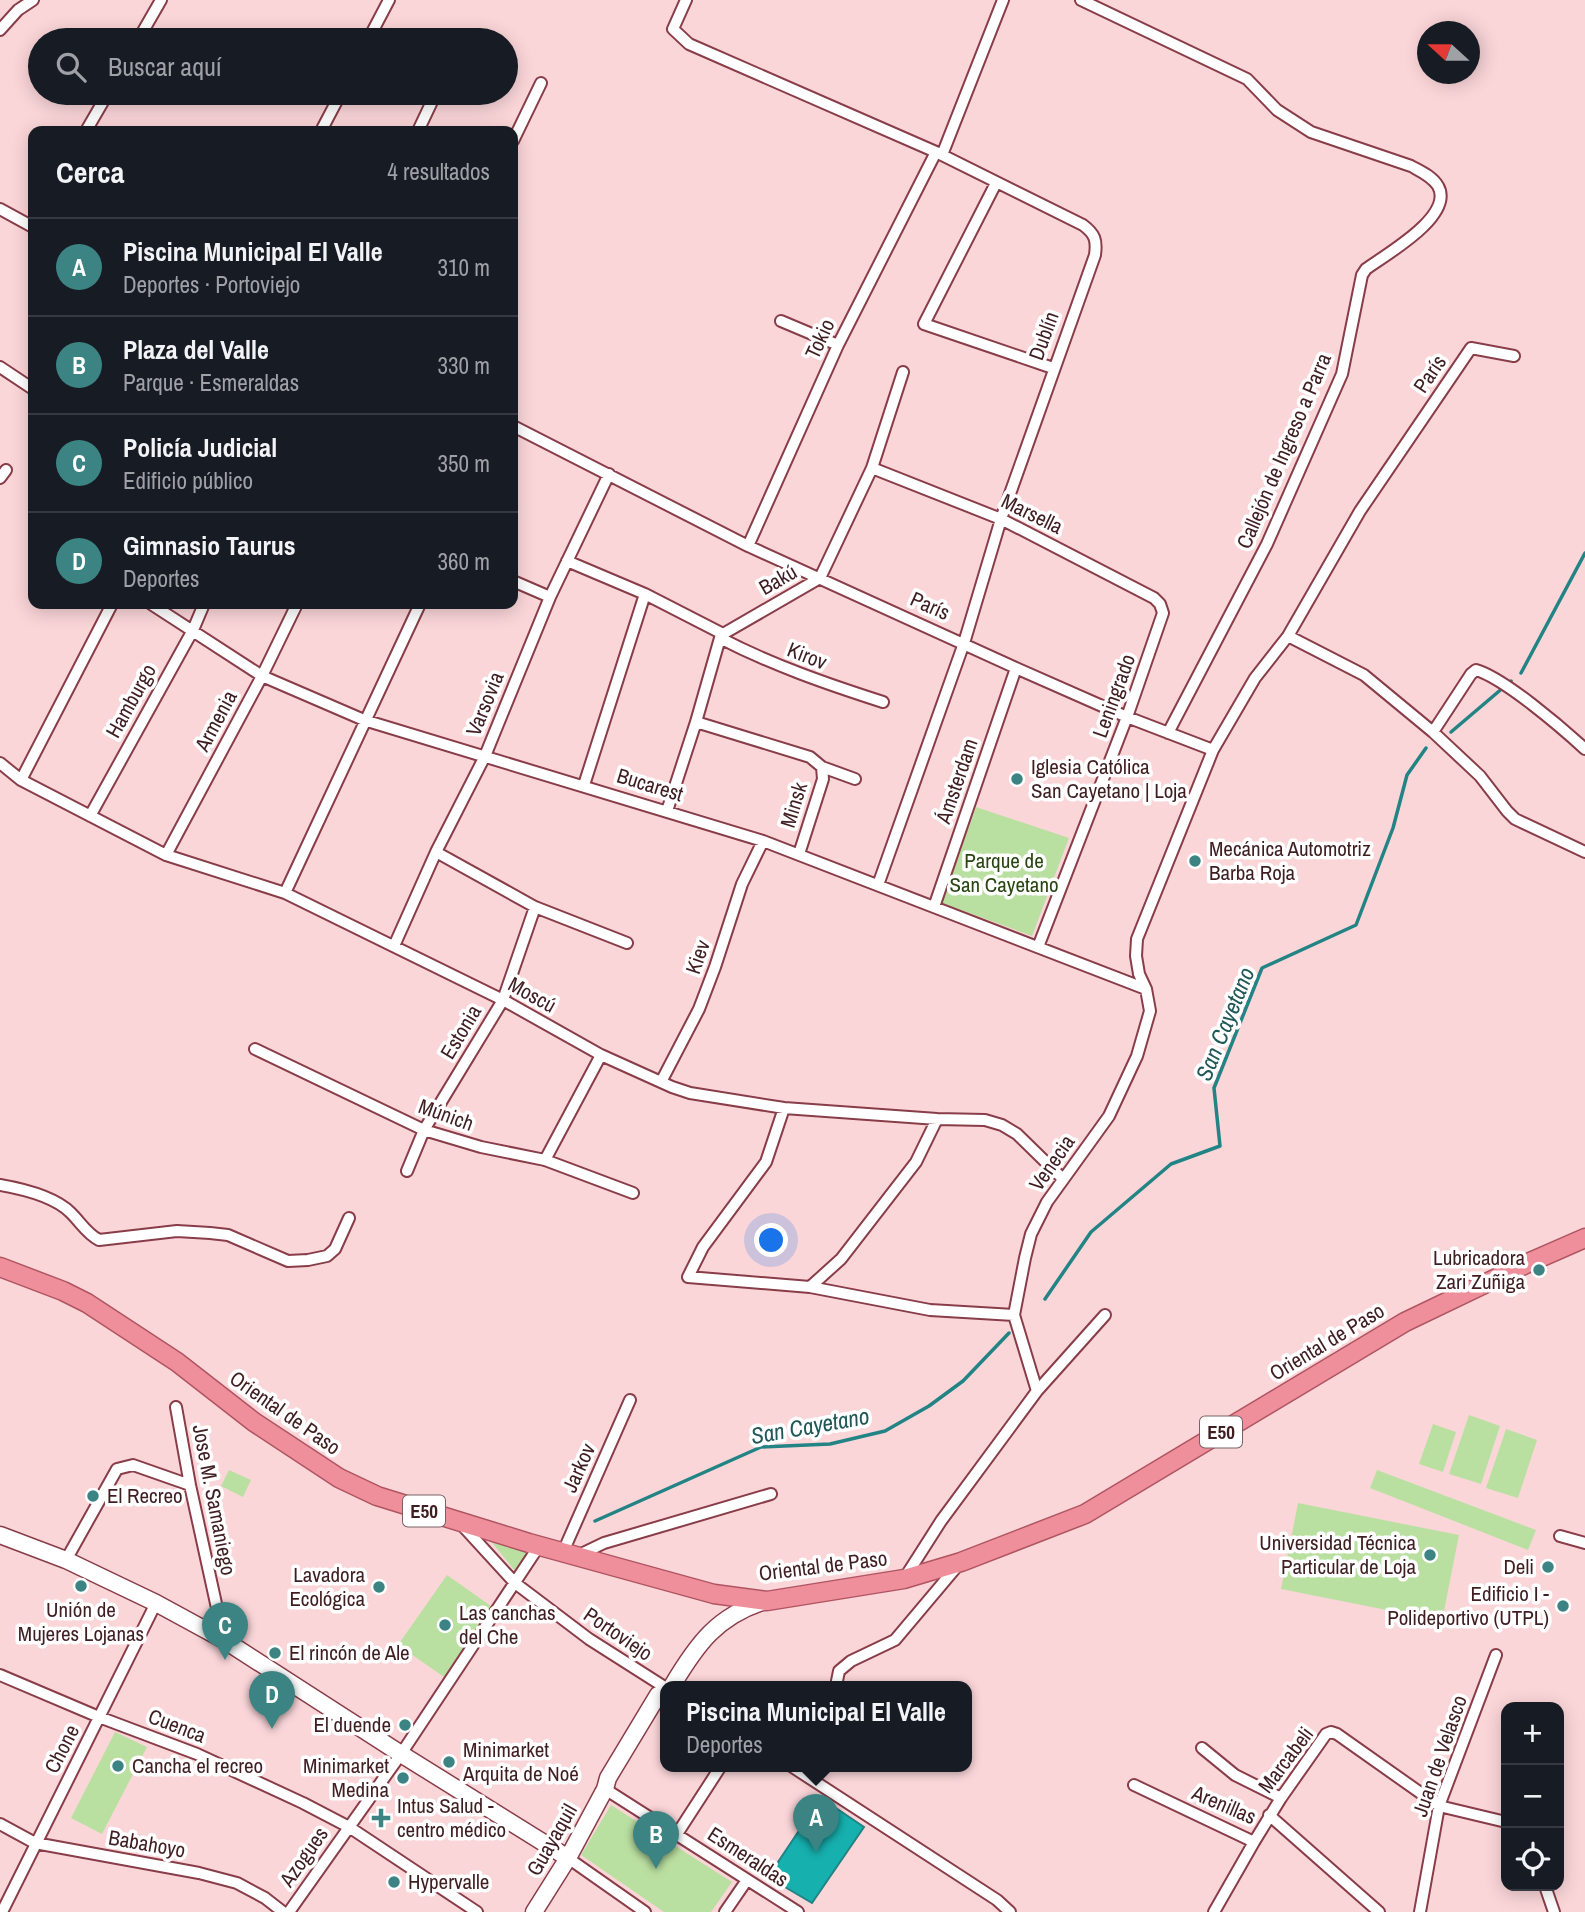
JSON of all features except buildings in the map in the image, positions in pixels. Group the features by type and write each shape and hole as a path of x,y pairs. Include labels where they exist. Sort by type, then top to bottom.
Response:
{"highway":[{"name":"Oriental de Paso","path":"0,1267 87,1303 177,1362 254,1422 339,1478 377,1496 539,1546 714,1594 766,1601 904,1579 961,1562 1085,1514 1405,1322 1585,1238"}],"main road":[{"path":"0,1535 66,1560 156,1603 224,1640 401,1755 568,1858"},
{"path":"675,1681 706,1634 742,1608 766,1601"},
{"name":"Guayaquil","path":"534,1912 568,1858 605,1789 608,1778 660,1694"},
{"name":"Guayaquil","path":"605,1789 616,1783 660,1713"}],"street":[{"path":"0,30 33,0"},
{"path":"145,28 161,0"},
{"path":"374,28 389,0"},
{"name":"Dublín","path":"686,0 673,29 701,50 939,154 1083,225 1093,232 1096,242 1095,255 1001,519 964,643 878,885"},
{"name":"Tokio","path":"748,546 838,345 939,154 1003,0"},
{"name":"Callejón de Ingreso a Parra","path":"1081,0 1247,79 1277,110 1311,132 1419,170 1437,185 1440,195 1438,205 1419,232 1366,269 1362,275 1342,374 1267,544 1168,733"},
{"path":"518,131 541,83"},
{"path":"89,126 101,105"},
{"path":"324,126 335,105"},
{"path":"420,126 430,105"},
{"path":"996,183 924,324 1053,368"},
{"path":"0,209 28,222"},
{"path":"781,321 838,345"},
{"name":"París","path":"518,428 748,546 1127,717 1213,750 1255,678 1287,636 1360,511 1471,348 1514,356"},
{"path":"0,367 28,386"},
{"name":"Bakú","path":"721,636 820,578 872,468 903,372"},
{"name":"Marsella","path":"872,468 1001,519 1147,594 1160,604 1163,613"},
{"name":"Varsovia","path":"394,946 436,852 485,756 550,597 609,474"},
{"name":"Kirov","path":"567,561 645,594 752,655 809,678 883,702"},
{"path":"518,583 550,597"},
{"path":"584,785 645,594"},
{"path":"21,780 109,609"},
{"name":"Bucarest","path":"159,609 262,676 364,720 763,841 1146,989"},
{"name":"Hamburgo","path":"90,817 202,609"},
{"name":"Armenia","path":"166,855 262,676 295,609"},
{"path":"285,892 418,609"},
{"name":"Leningrado","path":"1038,947 1127,717 1163,613"},
{"path":"667,811 721,636"},
{"path":"1287,636 1364,675 1480,776 1515,819 1585,852"},
{"name":"Ámsterdam","path":"934,907 1016,668"},
{"path":"1433,733 1476,670 1496,680 1585,748"},
{"path":"696,722 810,757 822,767 855,779"},
{"name":"Venecia","path":"1037,1391 1014,1315 1031,1234 1062,1178 1109,1116 1137,1056 1150,1011 1146,989 1139,974 1137,939 1213,750"},
{"name":"Moscú","path":"0,763 21,780 166,855 285,892 503,1000 601,1055 661,1082 690,1093 783,1108 985,1120 1002,1125 1017,1134 1062,1178"},
{"name":"Minsk","path":"799,855 823,779 822,767"},
{"name":"Kiev","path":"661,1082 699,1009 742,884 763,841"},
{"path":"436,852 535,906 627,943"},
{"name":"Estonia","path":"407,1171 424,1130 503,1000 535,906"},
{"name":"Múnich","path":"255,1049 424,1130 481,1147 545,1160 633,1193"},
{"path":"545,1160 601,1055"},
{"path":"783,1108 766,1162 703,1247 688,1277 810,1287 930,1310 1014,1315"},
{"path":"810,1287 841,1259 916,1162 937,1119"},
{"path":"0,1185 25,1189 63,1207 91,1236 99,1240 177,1231 210,1233 228,1235 288,1261 327,1256 335,1249 349,1219"},
{"path":"904,1579 941,1521 1037,1391 1105,1315"},
{"name":"Jarkov","path":"570,1554 630,1400"},
{"name":"Jose M. Samaniego","path":"176,1407 224,1640"},
{"path":"66,1560 117,1469 133,1465 190,1485"},
{"path":"570,1554 771,1494"},
{"name":"Portoviejo","path":"460,1523 515,1584 589,1639 660,1686"},
{"path":"1560,1536 1585,1543"},
{"name":"Azogues","path":"289,1912 401,1755 539,1546"},
{"path":"837,1681 839,1671 851,1661 895,1640 961,1562"},
{"name":"Chone","path":"2,1912 156,1603"},
{"name":"Juan de Velasco","path":"1420,1912 1439,1806 1496,1655"},
{"name":"Cuenca","path":"0,1675 254,1779 349,1827 477,1912"},
{"name":"Marcabeli","path":"1269,1815 1326,1734 1331,1732 1439,1806"},
{"path":"1202,1748 1235,1775 1281,1798"},
{"path":"677,1834 717,1772"},
{"path":"800,1772 997,1900 1010,1912"},
{"name":"Arenillas","path":"1134,1785 1254,1842 1269,1815 1379,1912"},
{"name":"Esmeraldas","path":"605,1789 798,1912"},
{"path":"1439,1806 1501,1821"},
{"name":"Babahoyo","path":"0,1824 36,1843 199,1873 237,1883 265,1898 283,1912"},
{"path":"1214,1912 1254,1842"},
{"path":"568,1858 641,1911"},
{"path":"725,1912 747,1880"},
{"path":"1547,1891 1554,1912"}],"green space":[{"name":"Parque de San Cayetano","path":"976,807 1069,838 1032,936 942,903"},
{"path":"1469,1415 1500,1426 1481,1484 1449,1474"},
{"path":"1433,1424 1456,1432 1443,1472 1419,1464"},
{"path":"1506,1429 1537,1440 1518,1498 1486,1488"},
{"path":"229,1470 251,1480 243,1497 221,1486"},
{"path":"1377,1470 1536,1530 1528,1550 1370,1488"},
{"path":"1298,1503 1459,1535 1442,1621 1281,1589"},
{"path":"486,1535 529,1550 515,1571"},
{"name":"Las canchas del Che","path":"447,1575 491,1606 444,1677 398,1645"},
{"name":"Cancha el recreo","path":"115,1732 147,1747 102,1834 71,1818"},
{"path":"611,1805 732,1882 711,1912 664,1912 581,1855"}],"water":[{"path":"821,1798 864,1827 812,1903 768,1877"}],"waterway":[{"name":"San Cayetano","path":"1521,673 1585,553"},
{"name":"San Cayetano","path":"1451,732 1511,681"},
{"name":"San Cayetano","path":"1045,1299 1091,1232 1171,1164 1220,1146 1214,1088 1262,968 1356,925 1393,828 1407,775 1426,748"},
{"name":"San Cayetano","path":"595,1521 761,1447 830,1444 885,1431 929,1406 963,1381 1009,1333"}],"place":[{"name":"Iglesia Católica San Cayetano | Loja","path":"1017,779"},
{"name":"Mecánica Automotriz Barba Roja","path":"1195,861"},
{"name":"Lubricadora Zari Zuñiga","path":"1539,1270"},
{"name":"El Recreo","path":"93,1496"},
{"name":"Universidad Técnica Particular de Loja","path":"1430,1555"},
{"name":"Deli","path":"1548,1567"},
{"name":"Unión de Mujeres Lojanas","path":"81,1586"},
{"name":"Lavadora Ecológica","path":"379,1587"},
{"name":"Edificio I - Polideportivo (UTPL)","path":"1563,1606"},
{"name":"Las canchas del Che","path":"445,1625"},
{"name":"El rincón de Ale","path":"275,1653"},
{"name":"Policía Judicial","path":"225,1660"},
{"name":"El duende","path":"405,1725"},
{"name":"Gimnasio Taurus","path":"272,1729"},
{"name":"Minimarket Arquita de Noé","path":"449,1762"},
{"name":"Cancha el recreo","path":"118,1766"},
{"name":"Minimarket Medina","path":"403,1778"},
{"name":"Intus Salud - centro médico","path":"381,1818"},
{"name":"Piscina Municipal El Valle","path":"816,1852"},
{"name":"Plaza del Valle","path":"656,1869"},
{"name":"Hypervalle","path":"394,1882"}]}
